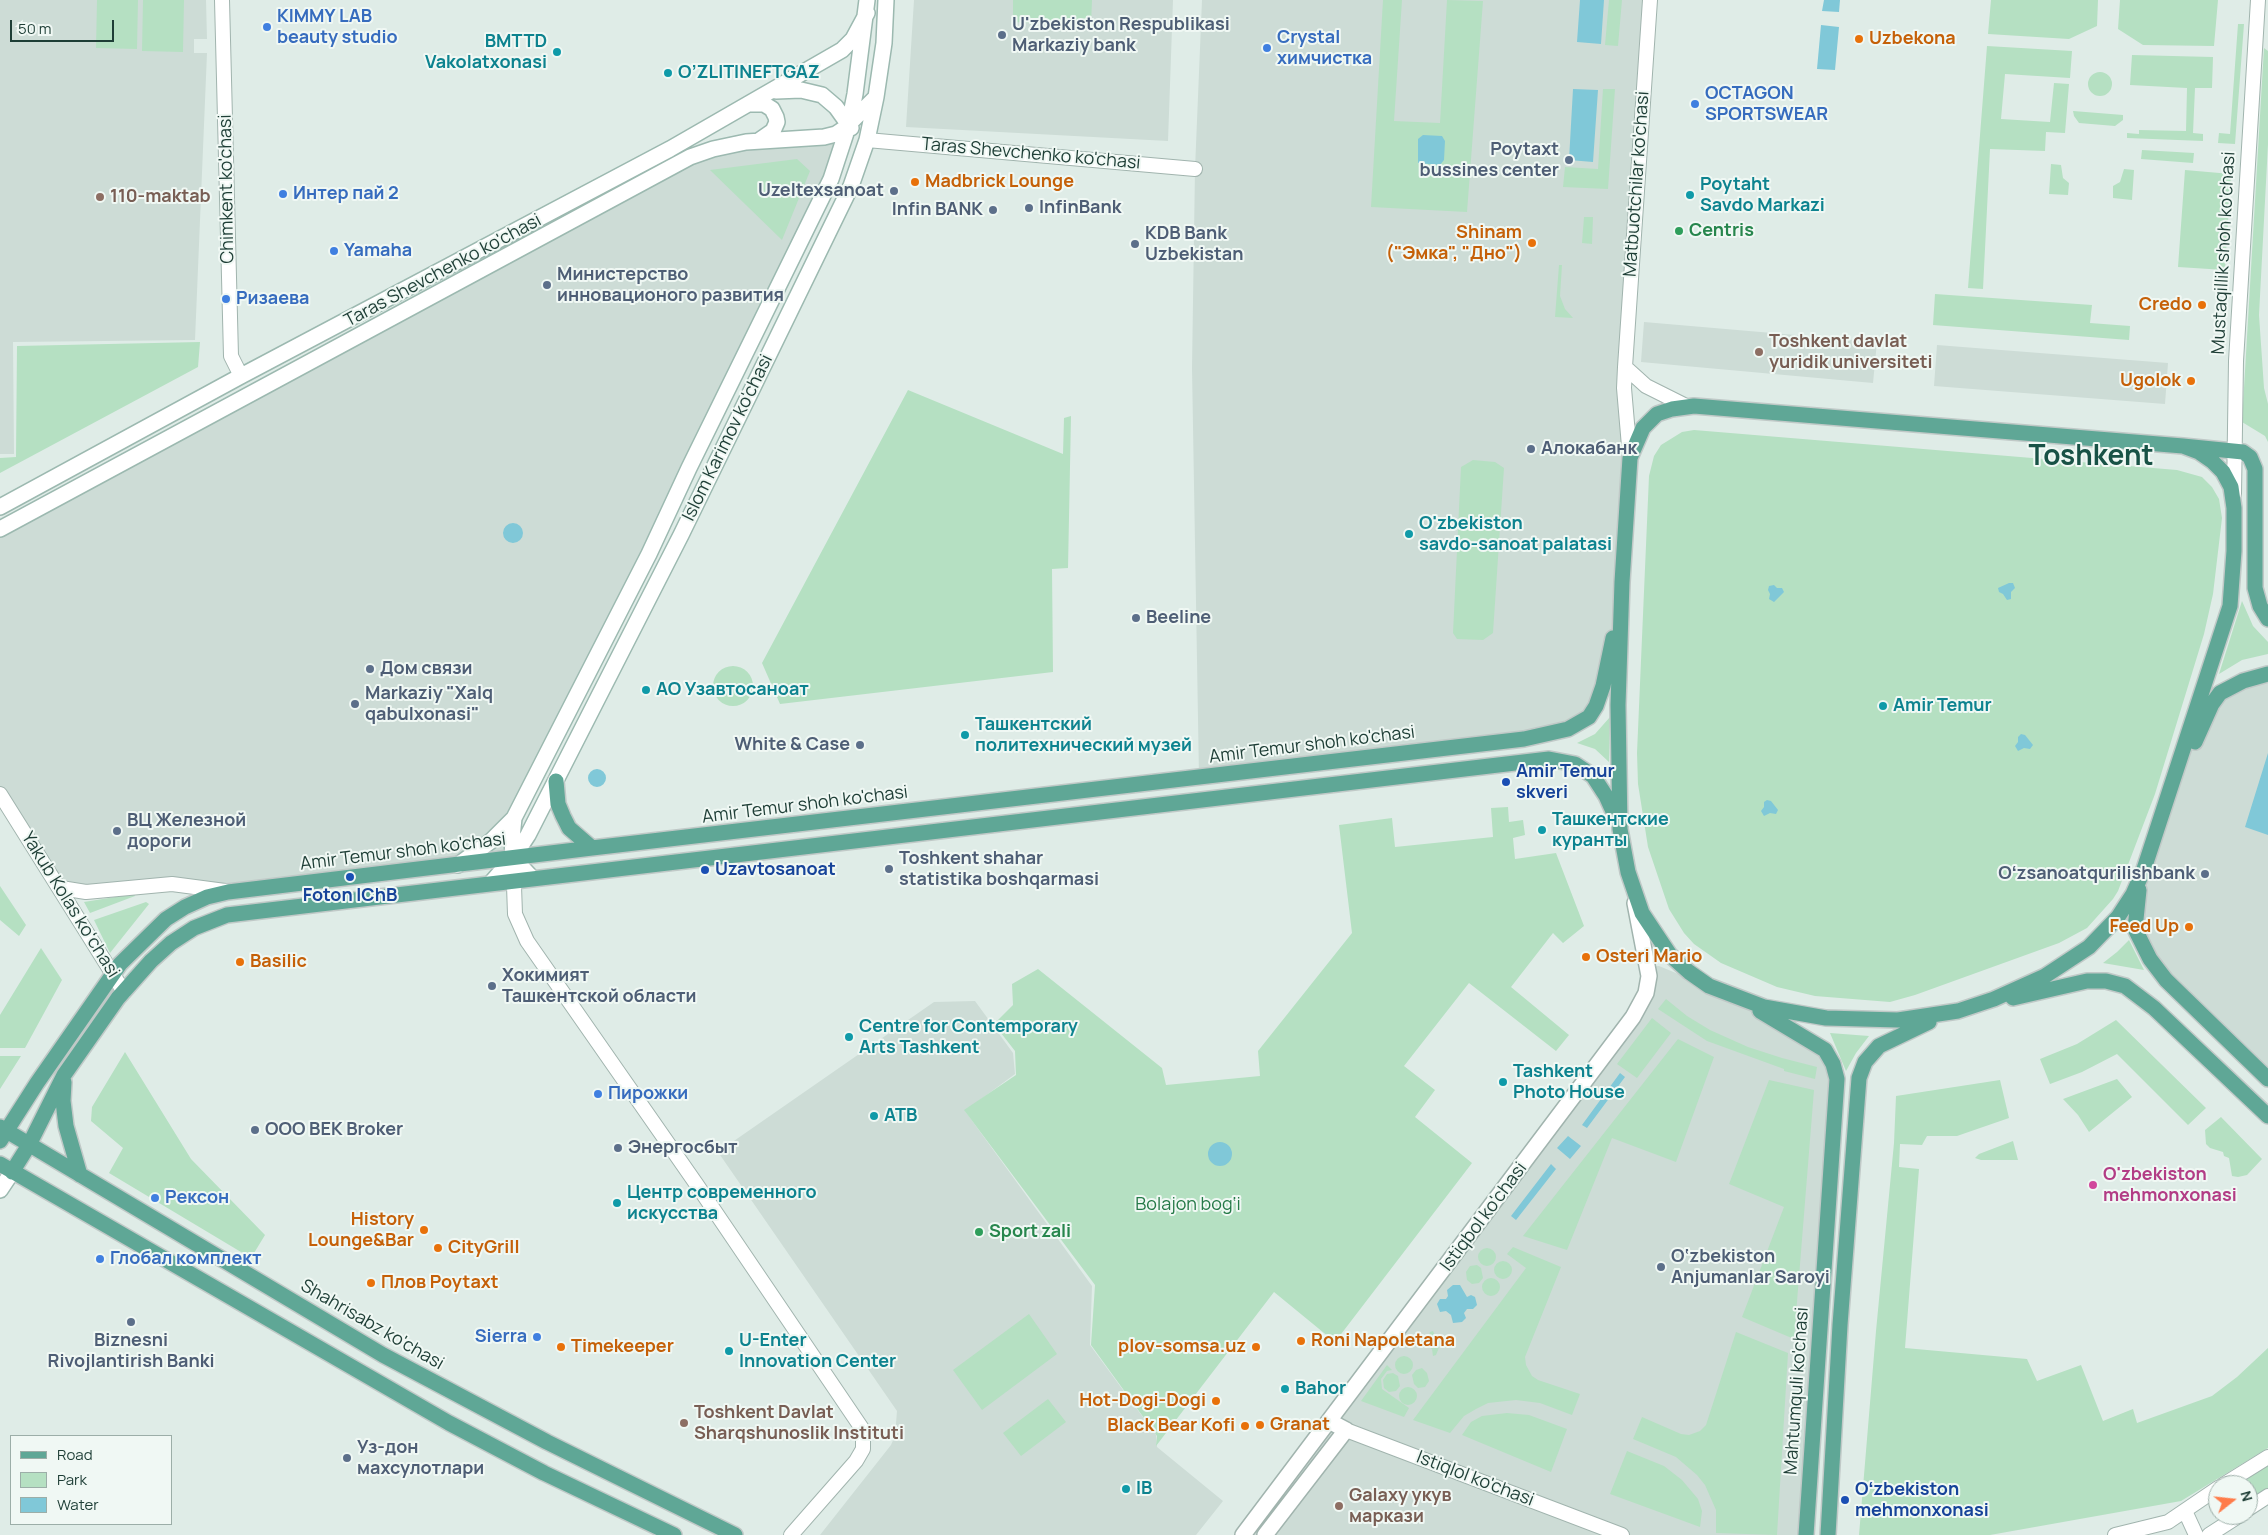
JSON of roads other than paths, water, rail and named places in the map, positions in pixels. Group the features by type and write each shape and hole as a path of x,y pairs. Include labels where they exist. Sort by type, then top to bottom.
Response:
{"main road":[{"name":"Islom Karimov ko'chasi","path":"491,883 513,858 528,835 556,781 681,535 858,169 867,140 876,97 884,43 886,0"},
{"name":"Taras Shevchenko ko'chasi","path":"0,507 241,376 670,149 842,50 853,38 867,6"},
{"name":"Islom Karimov ko'chasi","path":"458,864 491,841 514,818 649,554 838,163 849,124 860,69 867,6"},
{"path":"765,94 790,90 817,93 832,103 849,124 854,140 858,169"},
{"name":"Taras Shevchenko ko'chasi","path":"0,530 678,164 713,149 760,140 836,134 876,97"},
{"path":"746,105 761,103 770,107 775,114 777,122 775,129 771,134 760,140"},
{"path":"813,137 830,145 838,163"},
{"path":"2268,619 2260,606 2256,588 2255,467 2248,456 2234,450 1688,407 1672,409 1653,417 1640,433 1630,458 1622,582 1618,736 1620,829 1628,872 1642,913 1655,935 1679,964 1708,986 1742,1000 1781,1011 1833,1019 1898,1020 1952,1012 2087,981 2101,980 2116,983 2138,995 2154,1008 2268,1116"},
{"path":"1828,1535 1840,1325 1859,1078 1865,1062 1874,1050 1884,1042 1952,1012 1994,999 2056,970 2084,951 2118,917 2132,894 2144,869 2230,606 2234,573 2234,508 2231,487 2223,472 2208,458 2183,446"},
{"name":"Amir Temur shoh ko'chasi","path":"2,1133 112,973 142,940 166,919 195,902 228,892 1524,739 1561,731 1586,719 1597,702 1609,661 1622,582"},
{"path":"2159,824 2216,698 2232,686 2268,674"},
{"path":"0,1190 6,1168 29,1145 64,1075 92,1033 124,992 151,961 171,943 194,928 227,915 1549,759 1575,764 1594,776 1606,796 1620,829"},
{"path":"556,781 558,804 566,822 592,848"},
{"name":"Islom Karimov ko'chasi","path":"513,858 514,818"},
{"path":"513,858 532,878"},
{"path":"2144,869 2134,922 2138,938 2145,952 2166,980 2268,1078"},
{"name":"Istiqbol ko'chasi","path":"1242,1535 1495,1203 1640,1006 1647,989 1649,967 1628,872"},
{"name":"Mahtumquli ko'chasi","path":"1742,1000 1820,1047 1831,1059 1837,1079 1806,1535"},
{"path":"64,1075 64,1114 80,1175"},
{"name":"Shahrisabz ko'chasi","path":"2,1133 29,1145 383,1355 547,1442 735,1535"},
{"path":"6,1168 449,1423 544,1473 674,1535"},
{"name":"Istiqlol ko'chasi","path":"1329,1422 1346,1430"},
{"path":"1265,1535 1346,1430"}],"street":[{"name":"Chimkent ko'chasi","path":"222,0 231,356 241,376"},
{"name":"Matbuotchilar ko'chasi","path":"1630,458 1624,388 1650,0"},
{"name":"Mustaqillik shoh ko'chasi","path":"2234,508 2238,333 2258,0"},
{"name":"Taras Shevchenko ko'chasi","path":"867,140 1195,169"},
{"path":"1625,367 1646,386 1688,407"},
{"name":"Yakub Kolas koʻchasi","path":"0,794 124,992"},
{"path":"513,858 515,914 527,941 697,1185 862,1430 863,1449 856,1461 791,1535"},
{"path":"60,888 86,892 172,884 228,892"},
{"name":"Istiqlol ko'chasi","path":"1346,1430 1622,1535"},
{"path":"2239,1475 2268,1457"},
{"path":"2114,1535 2168,1522 2208,1495"},
{"path":"2185,1512 2196,1535"},
{"path":"2209,1535 2224,1525"}],"water":[{"path":"1580,0 1604,0 1601,44 1577,42"},
{"path":"1824,0 1840,0 1839,12 1822,11"},
{"path":"1821,25 1839,27 1835,70 1817,69"},
{"path":"1573,89 1598,90 1593,162 1569,160"},
{"path":"1423,135 1442,136 1445,141 1444,160 1440,165 1418,163 1418,139"},
{"path":"513,523 520,526 523,533 520,540 513,543 506,540 503,533 506,526"},
{"path":"2013,583 2015,588 2011,592 2011,599 2007,600 1999,592 1998,588"},
{"path":"1774,585 1777,588 1782,588 1784,592 1774,602 1769,599 1770,594 1768,590 1769,586"},
{"path":"2021,734 2025,735 2033,745 2030,749 2024,748 2018,751 2015,746"},
{"path":"2268,753 2268,835 2245,827"},
{"path":"593,769 601,769 606,774 604,785 593,787 588,782 588,774"},
{"path":"1767,800 1771,801 1778,810 1776,814 1770,813 1764,816 1761,811 1764,807 1764,802"},
{"path":"1620,1073 1625,1077 1587,1128 1582,1125"},
{"path":"1568,1136 1581,1146 1570,1159 1557,1148"},
{"path":"1220,1142 1229,1145 1232,1154 1229,1163 1220,1166 1211,1163 1208,1154 1211,1145"},
{"path":"1551,1164 1556,1169 1516,1220 1511,1216"},
{"path":"1453,1285 1460,1285 1467,1297 1471,1295 1475,1297 1477,1305 1473,1309 1467,1309 1464,1313 1466,1318 1462,1322 1453,1323 1451,1315 1446,1311 1440,1312 1437,1304 1440,1299 1446,1299 1448,1296 1447,1290"}],"place":[{"name":"KIMMY LAB beauty studio","path":"267,27"},
{"name":"U'zbekiston Respublikasi Markaziy bank","path":"1002,35"},
{"name":"Uzbekona","path":"1859,39"},
{"name":"Crystal химчистка","path":"1267,48"},
{"name":"BMTTD Vakolatxonasi","path":"557,52"},
{"name":"O’ZLITINEFTGAZ","path":"668,73"},
{"name":"OCTAGON SPORTSWEAR","path":"1695,104"},
{"name":"Poytaxt bussines center","path":"1569,160"},
{"name":"Madbrick Lounge","path":"915,182"},
{"name":"Uzeltexsanoat","path":"894,191"},
{"name":"Интер пай 2","path":"283,194"},
{"name":"Poytaht Savdo Markazi","path":"1690,195"},
{"name":"110-maktab","path":"100,197"},
{"name":"InfinBank","path":"1029,208"},
{"name":"Infin BANK","path":"993,210"},
{"name":"Centris","path":"1679,231"},
{"name":"Shinam (\"Эмка\", \"Дно\")","path":"1532,243"},
{"name":"KDB Bank Uzbekistan","path":"1135,244"},
{"name":"Yamaha","path":"334,251"},
{"name":"Министерство инновационого развития","path":"547,285"},
{"name":"Ризаева","path":"226,299"},
{"name":"Credo","path":"2202,305"},
{"name":"Toshkent davlat yuridik universiteti","path":"1759,352"},
{"name":"Ugolok","path":"2191,381"},
{"name":"Алокабанк","path":"1531,449"},
{"name":"O'zbekiston savdo-sanoat palatasi","path":"1409,534"},
{"name":"Beeline","path":"1136,618"},
{"name":"Дом связи","path":"370,669"},
{"name":"АО Узавтосаноат","path":"646,690"},
{"name":"Markaziy \"Xalq qabulxonasi\"","path":"355,704"},
{"name":"Amir Temur","path":"1883,706"},
{"name":"Ташкентский политехнический музей","path":"965,735"},
{"name":"White & Case","path":"860,745"},
{"name":"Amir Temur skveri","path":"1506,782"},
{"name":"Ташкентские куранты","path":"1542,830"},
{"name":"ВЦ Железной дороги","path":"117,831"},
{"name":"Toshkent shahar statistika boshqarmasi","path":"889,869"},
{"name":"Uzavtosanoat","path":"705,870"},
{"name":"Oʻzsanoatqurilishbank","path":"2205,874"},
{"name":"Foton IChB","path":"350,877"},
{"name":"Feed Up","path":"2189,927"},
{"name":"Osteri Mario","path":"1586,957"},
{"name":"Basilic","path":"240,962"},
{"name":"Хокимият Ташкентской области","path":"492,986"},
{"name":"Centre for Contemporary Arts Tashkent","path":"849,1037"},
{"name":"Tashkent Photo House","path":"1503,1082"},
{"name":"Пирожки","path":"598,1094"},
{"name":"ATB","path":"874,1116"},
{"name":"ООО BEK Broker","path":"255,1130"},
{"name":"Энергосбыт","path":"618,1148"},
{"name":"O'zbekiston mehmonxonasi","path":"2093,1185"},
{"name":"Рексон","path":"155,1198"},
{"name":"Центр современного искусства","path":"617,1203"},
{"name":"History Lounge&Bar","path":"424,1230"},
{"name":"Sport zali","path":"979,1232"},
{"name":"CityGrill","path":"438,1248"},
{"name":"Глобал комплект","path":"100,1259"},
{"name":"O‘zbekiston Anjumanlar Saroyi","path":"1661,1267"},
{"name":"Плов Poytaxt","path":"371,1283"},
{"name":"Biznesni Rivojlantirish Banki","path":"131,1322"},
{"name":"Sierra","path":"537,1337"},
{"name":"Roni Napoletana","path":"1301,1341"},
{"name":"Timekeeper","path":"561,1347"},
{"name":"plov-somsa.uz","path":"1256,1347"},
{"name":"U-Enter Innovation Center","path":"729,1351"},
{"name":"Bahor","path":"1285,1389"},
{"name":"Hot-Dogi-Dogi","path":"1216,1401"},
{"name":"Toshkent Davlat Sharqshunoslik Instituti","path":"684,1423"},
{"name":"Granat","path":"1260,1425"},
{"name":"Black Bear Kofi","path":"1245,1426"},
{"name":"Уз-дон махсулотлари","path":"347,1458"},
{"name":"IB","path":"1126,1489"},
{"name":"Oʻzbekiston mehmonxonasi","path":"1845,1500"},
{"name":"Galaxy укув маркази","path":"1339,1506"}],"district":[{"name":"Toshkent","path":"2091,457"}],"park label":[{"name":"Bolajon bog‘i","path":"1188,1205"}]}
